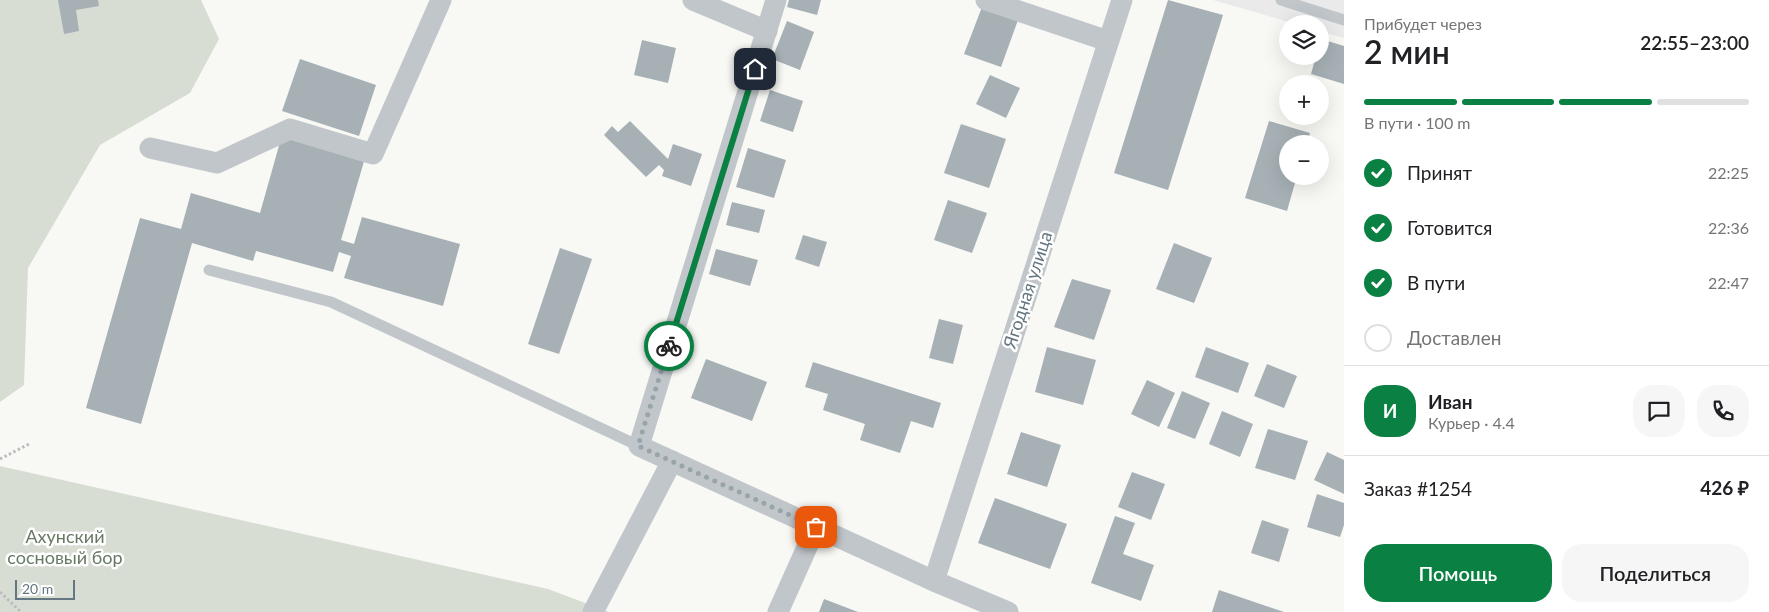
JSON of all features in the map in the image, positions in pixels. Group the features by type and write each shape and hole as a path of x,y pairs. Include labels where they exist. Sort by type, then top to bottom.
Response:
{"street":[{"path":"150,148 217,163 290,129 373,154 441,0"},
{"path":"693,0 767,31"},
{"path":"776,0 638,446 934,581 1008,612"},
{"path":"986,0 1108,41"},
{"name":"Ягодная улица","path":"934,581 1122,0"},
{"path":"593,612 672,461"},
{"path":"778,612 816,527"}],"lane":[{"path":"1281,0 1344,20"},
{"path":"209,270 331,302 638,446"}],"path":[{"path":"0,459 31,443"},
{"path":"0,592 21,612"}],"shaded area":[{"path":"1213,0 1344,0 1344,38 1329,34 1329,15 1279,15 1279,19"}],"green space":[{"path":"0,0 201,0 219,39 190,93 100,145 28,268 24,385 0,402"},
{"name":"Ахунский сосновый бор","path":"0,466 548,589 609,612 0,612"}],"building":[{"path":"58,0 98,0 99,6 76,10 79,31 64,34"},
{"path":"789,0 821,0 817,15 787,7"},
{"path":"1168,0 1223,15 1168,190 1114,173"},
{"path":"982,7 1018,20 1001,67 964,54"},
{"path":"787,21 814,32 800,70 772,59"},
{"path":"642,40 676,48 668,83 634,75"},
{"path":"1329,41 1344,46 1344,84 1329,79 1329,75 1311,74 1314,65 1329,65"},
{"path":"300,59 376,85 359,136 282,111"},
{"path":"990,75 1020,88 1006,118 976,104"},
{"path":"770,90 803,101 793,132 760,121"},
{"path":"630,121 668,159 673,144 702,154 691,186 662,176 664,170 659,165 646,177 604,135 612,126 618,132"},
{"path":"1269,121 1310,133 1309,135 1279,135 1279,185 1294,185 1287,211 1245,198"},
{"path":"961,124 1006,139 989,188 944,173"},
{"path":"282,135 365,158 341,240 354,244 362,217 460,244 443,306 344,278 351,256 339,252 333,272 256,251 253,261 192,243 141,424 86,408 140,218 181,229 191,193 260,213"},
{"path":"748,148 786,160 774,198 736,187"},
{"path":"948,200 987,213 972,253 934,240"},
{"path":"732,202 765,210 759,233 726,225"},
{"path":"803,235 827,242 819,267 795,259"},
{"path":"1174,243 1212,258 1194,303 1156,289"},
{"path":"560,248 592,259 559,354 528,344"},
{"path":"716,249 758,260 750,286 709,274"},
{"path":"1072,279 1111,290 1094,340 1054,327"},
{"path":"939,319 963,325 953,364 929,358"},
{"path":"1047,347 1096,360 1083,405 1035,392"},
{"path":"1206,347 1249,363 1238,393 1195,377"},
{"path":"706,359 767,382 752,421 691,398"},
{"path":"813,362 941,403 933,428 911,421 900,453 860,440 865,424 823,410 828,394 805,387"},
{"path":"1267,364 1297,376 1284,408 1254,396"},
{"path":"1147,380 1175,393 1159,427 1131,414"},
{"path":"1182,391 1210,403 1195,439 1167,428"},
{"path":"1222,411 1253,424 1240,457 1209,444"},
{"path":"1268,429 1308,441 1295,480 1255,468"},
{"path":"1021,432 1061,445 1047,487 1007,474"},
{"path":"1327,452 1344,460 1344,494 1314,480"},
{"path":"1132,472 1165,484 1151,520 1118,507"},
{"path":"1317,494 1344,503 1344,525 1340,537 1307,527"},
{"path":"995,498 1067,524 1050,569 978,543"},
{"path":"1115,516 1135,523 1123,554 1154,565 1141,601 1091,583"},
{"path":"1262,520 1289,529 1279,562 1251,553"},
{"path":"1219,590 1284,612 1212,612"},
{"path":"824,599 858,612 819,612"}],"way so far":[{"path":"669,346 638,446 816,527"}],"route":[{"path":"669,346 755,69"}]}
